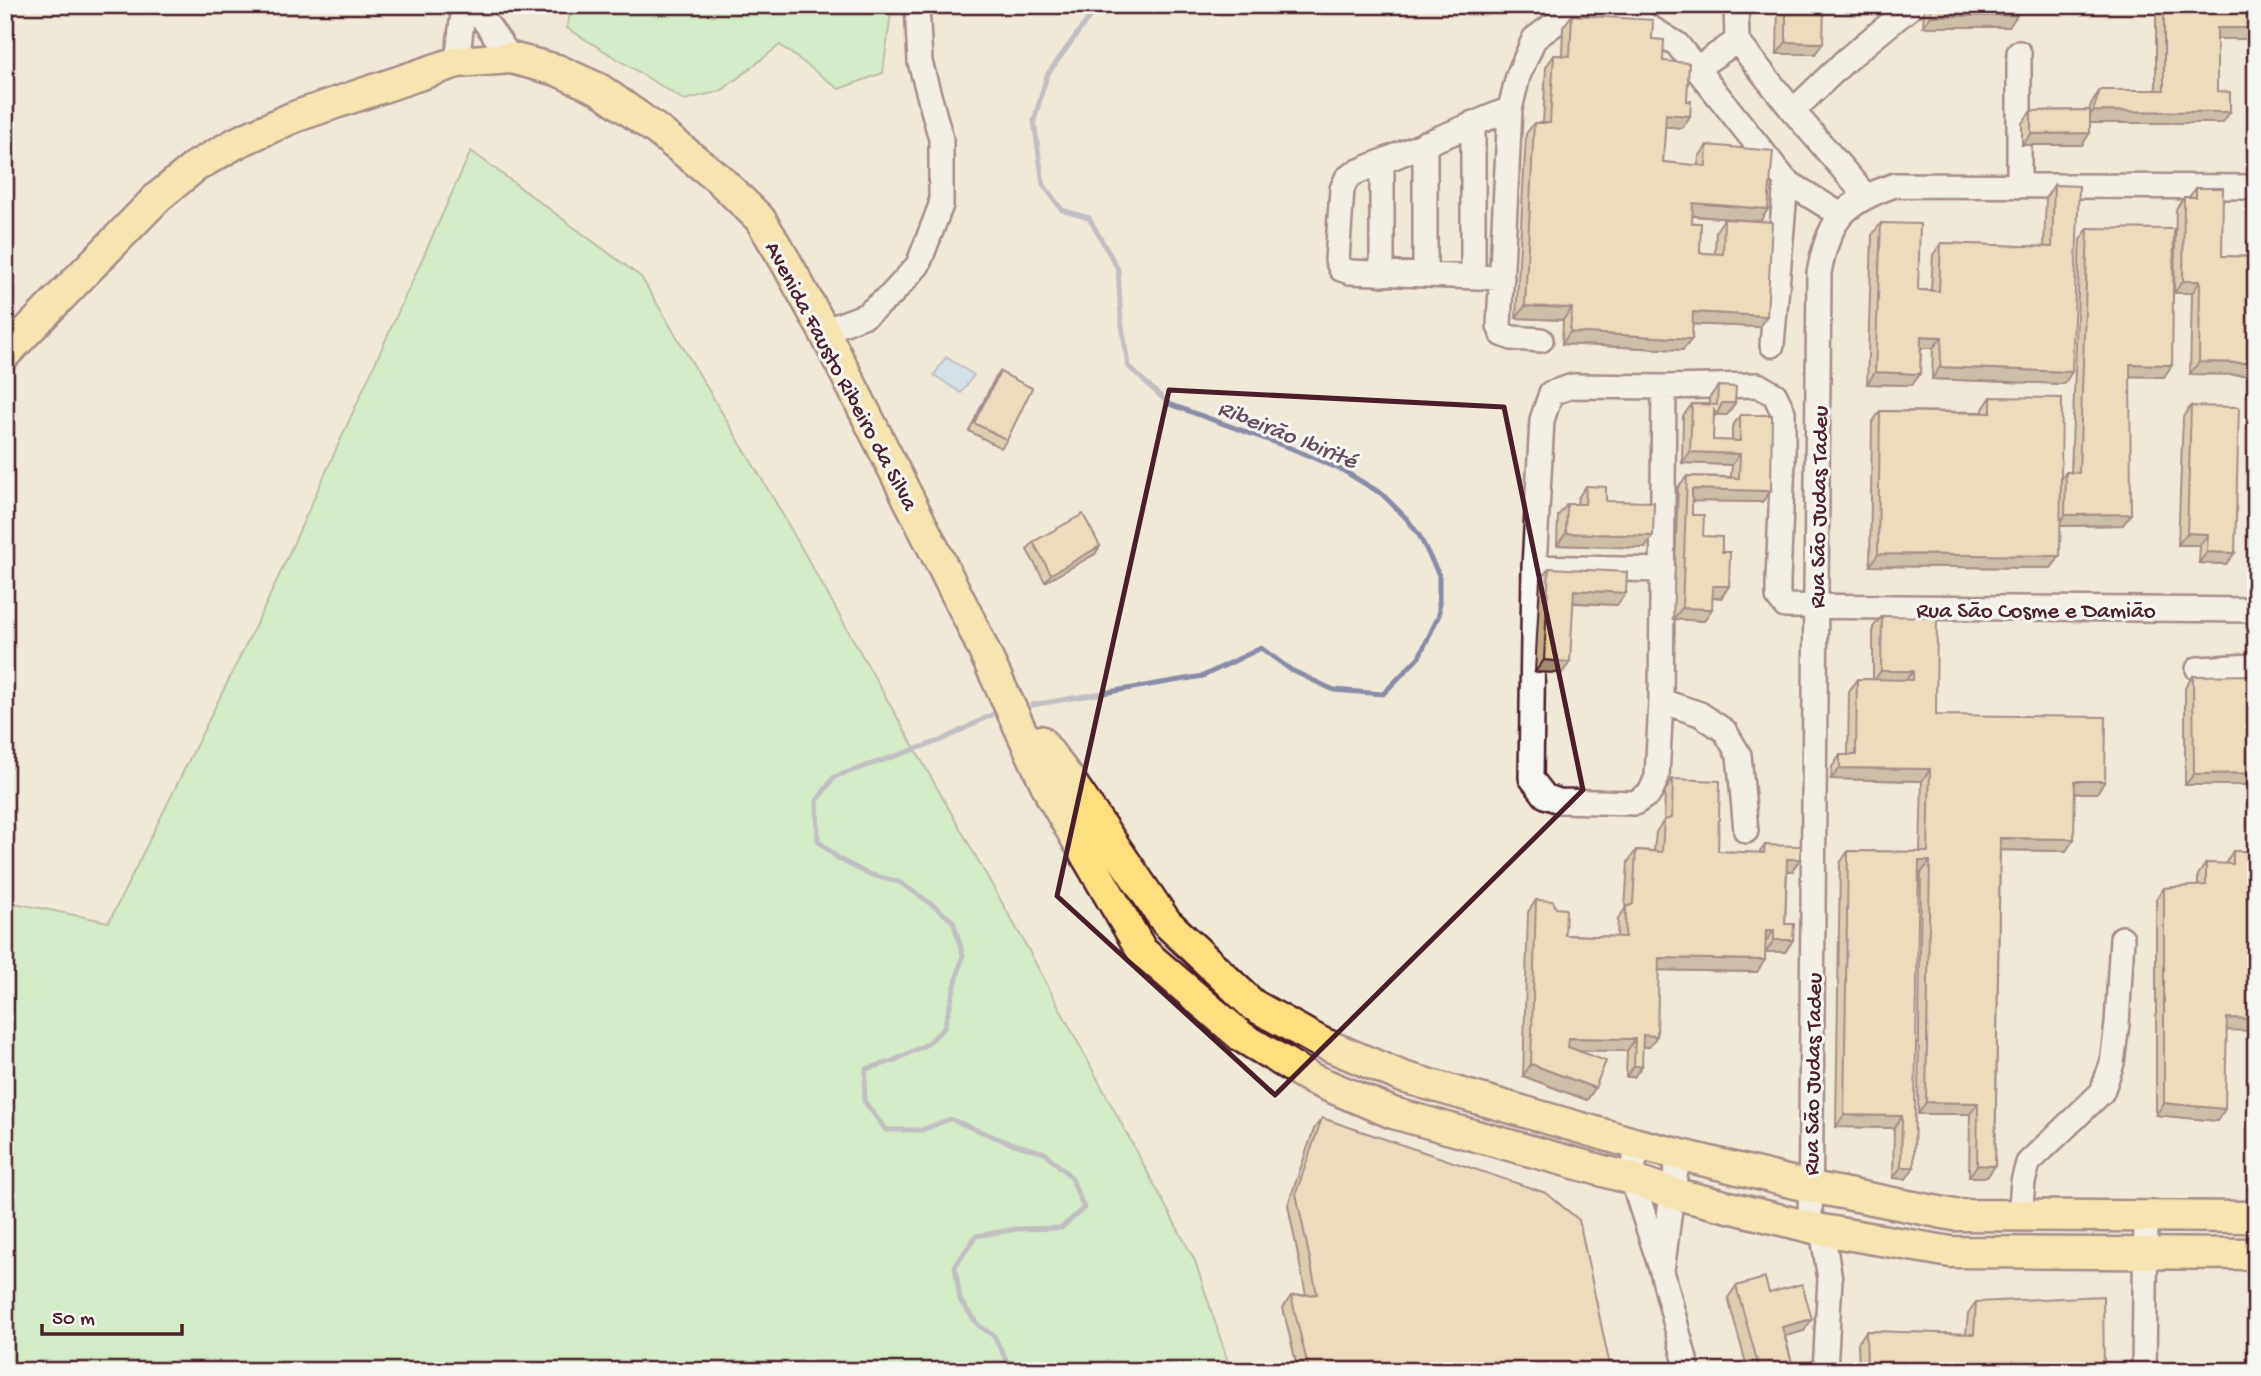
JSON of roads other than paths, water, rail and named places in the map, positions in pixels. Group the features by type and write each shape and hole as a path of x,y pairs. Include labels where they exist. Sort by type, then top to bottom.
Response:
{"main road":[{"name":"Avenida Fausto Ribeiro da Silva","path":"10,342 158,197 196,166 238,142 294,117 457,62 511,58 557,70 599,89 719,178 760,219 824,331 1010,702"},
{"path":"1010,702 1068,778 1166,922 1253,1005 1320,1042 1403,1077 1679,1155 1811,1187 1954,1215 2256,1216"},
{"path":"1010,702 1052,797 1142,951 1242,1037 1312,1079 1394,1113 1632,1179 1672,1193 1825,1231 1951,1252 2256,1254"},
{"path":"1142,951 1166,922"},
{"path":"1951,1252 1954,1215"}],"street":[{"path":"457,62 464,5"},
{"path":"473,5 511,58"},
{"path":"824,331 866,315 891,295 918,265 941,205 941,139 920,62 917,5"},
{"path":"1736,5 1737,41 1866,195"},
{"path":"1793,111 1846,60 1913,5"},
{"path":"1541,340 1512,338 1502,334 1499,326 1510,109 1518,76 1534,39 1561,19 1602,14 1644,24 1677,44 1786,181 1841,215"},
{"path":"1697,68 1737,41"},
{"path":"2019,53 2019,186"},
{"path":"1502,278 1350,272 1341,269 1337,260 1342,189 1347,178 1510,109"},
{"path":"1473,123 1474,277"},
{"path":"1425,143 1425,275"},
{"path":"1382,162 1382,274"},
{"path":"1772,345 1786,181"},
{"name":"Rua São Judas Tadeu","path":"1825,1371 1830,1279 1825,1231 1811,1187 1819,273 1825,242 1841,215 1866,195 1895,185 2256,187"},
{"name":"Rua São Cosme e Damião","path":"1664,387 1758,385 1775,395 1783,412 1778,597 1785,606 2256,610"},
{"path":"1573,386 1664,387 1661,701 1657,777 1650,793 1635,803 1559,801 1545,796 1531,778 1534,567 1542,420 1551,393 1573,386"},
{"path":"1534,567 1663,570"},
{"path":"2198,669 2252,666 2256,663"},
{"path":"1661,701 1700,714 1725,731 1739,755 1746,831"},
{"path":"2020,1215 2028,1163 2102,1092 2112,1063 2122,938"},
{"path":"1637,1144 1632,1179 1662,1271 1688,1371"},
{"path":"1662,1271 1679,1155"},
{"path":"2144,1371 2146,1216"}],"water":[{"path":"946,357 974,375 961,393 934,375"}],"waterway":[{"name":"Ribeirão Ibirité","path":"1032,705 1203,676 1261,648 1291,670 1334,690 1383,694 1419,657 1439,615 1439,575 1419,535 1382,494 1344,471 1293,449 1169,404 1128,366 1118,269 1089,218 1062,210 1043,184 1034,121 1047,75 1101,5"},
{"name":"Ribeirão Ibirité","path":"997,712 942,740 834,777 817,801 818,841 839,859 868,874 899,882 929,902 953,921 963,955 944,1028 927,1044 893,1061 866,1069 864,1101 886,1130 922,1130 950,1119 1007,1142 1045,1153 1071,1177 1084,1208 1061,1228 1016,1229 976,1236 955,1266 960,1300 978,1325 994,1336 1012,1371"}]}
